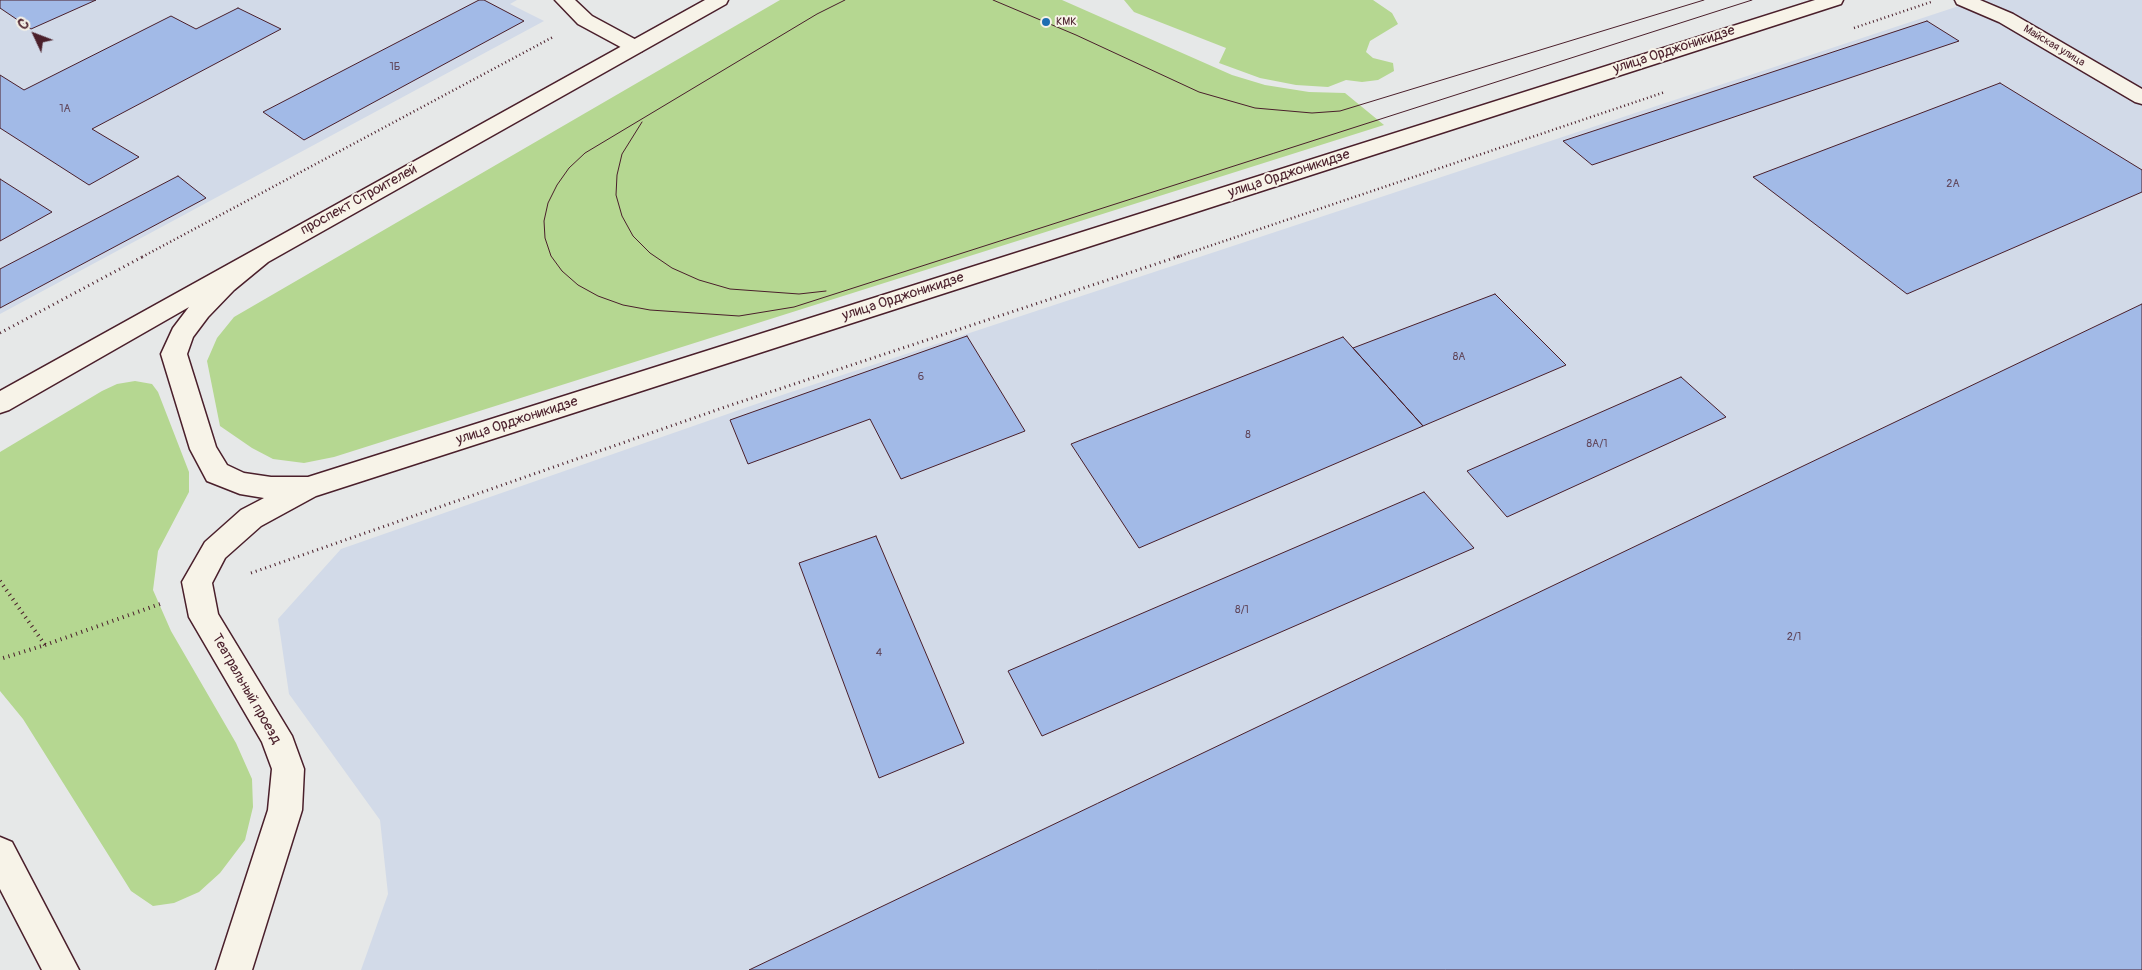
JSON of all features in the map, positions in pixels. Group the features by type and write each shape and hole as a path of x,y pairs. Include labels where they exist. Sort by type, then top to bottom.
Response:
{"main road":[{"path":"564,0 585,20 635,47"},
{"name":"проспект Строителей","path":"0,403 719,0"},
{"name":"улица Орджоникидзе","path":"260,256 226,284 199,311 182,334 174,354 203,449 216,473 240,483 271,488 308,488 1834,0"},
{"name":"Майская улица","path":"1964,0 2006,18 2142,98"},
{"name":"Театральный проезд","path":"234,970 285,810 288,770 276,736 204,617 197,582 215,550 252,518 308,488"},
{"path":"0,854 61,970"}],"path":[{"path":"1852,29 1936,0"},
{"path":"0,333 585,20"},
{"path":"0,659 45,645 728,406 1673,89"},
{"path":"0,581 45,645"}],"shaded area":[{"path":"0,0 517,0 510,4 544,21 0,314"},
{"path":"1977,0 2142,0 2142,970 361,970 388,894 380,820 289,694 278,619 341,549 785,394"}],"green space":[{"path":"780,0 1062,0 1232,75 1265,85 1309,92 1345,93 1384,125 334,457 304,463 273,459 252,448 220,426 207,361 217,338 234,317"},
{"path":"1124,0 1373,0 1392,13 1398,24 1370,41 1366,52 1373,58 1393,63 1394,71 1378,80 1362,82 1346,80 1328,87 1296,85 1260,78 1219,63 1226,48 1134,12"},
{"path":"135,381 152,384 158,392 189,472 189,492 158,551 153,590 171,631 236,743 252,779 253,807 245,840 220,873 199,892 174,903 153,906 131,891 23,719 0,691 0,452 102,391 117,384"}],"building":[{"path":"0,0 96,0 31,29 0,8"},
{"path":"479,0 484,0 524,21 304,140 263,112"},
{"path":"238,8 281,29 92,129 139,157 89,185 0,128 0,75 24,90 171,16 196,29"},
{"path":"1927,21 1959,41 1592,165 1563,141"},
{"path":"2000,83 2142,170 2142,192 1907,294 1753,177"},
{"path":"178,176 206,198 0,308 0,269"},
{"path":"0,179 52,212 0,241"},
{"path":"1495,294 1566,365 1423,426 1353,348"},
{"path":"2142,304 2142,970 749,970"},
{"path":"967,336 1025,431 901,479 870,419 748,464 730,420"},
{"path":"1343,337 1423,426 1139,548 1071,444"},
{"path":"1681,377 1726,417 1507,517 1467,471"},
{"path":"1424,492 1474,548 1042,736 1008,671"},
{"path":"876,536 964,743 879,778 799,563"}],"tram line":[{"path":"845,0 817,14 585,153 569,168 557,185 548,203 544,221 545,238 551,256 562,271 578,285 598,296 623,305 650,310 739,316 794,307 1752,0"},
{"path":"993,0 1076,35 1199,92 1255,108 1312,113 1340,111 1704,0"},
{"path":"642,122 622,154 617,175 616,195 622,216 633,236 650,253 672,268 699,280 730,289 799,294 826,291"}],"place":[{"name":"КМК","path":"1046,22"}]}
